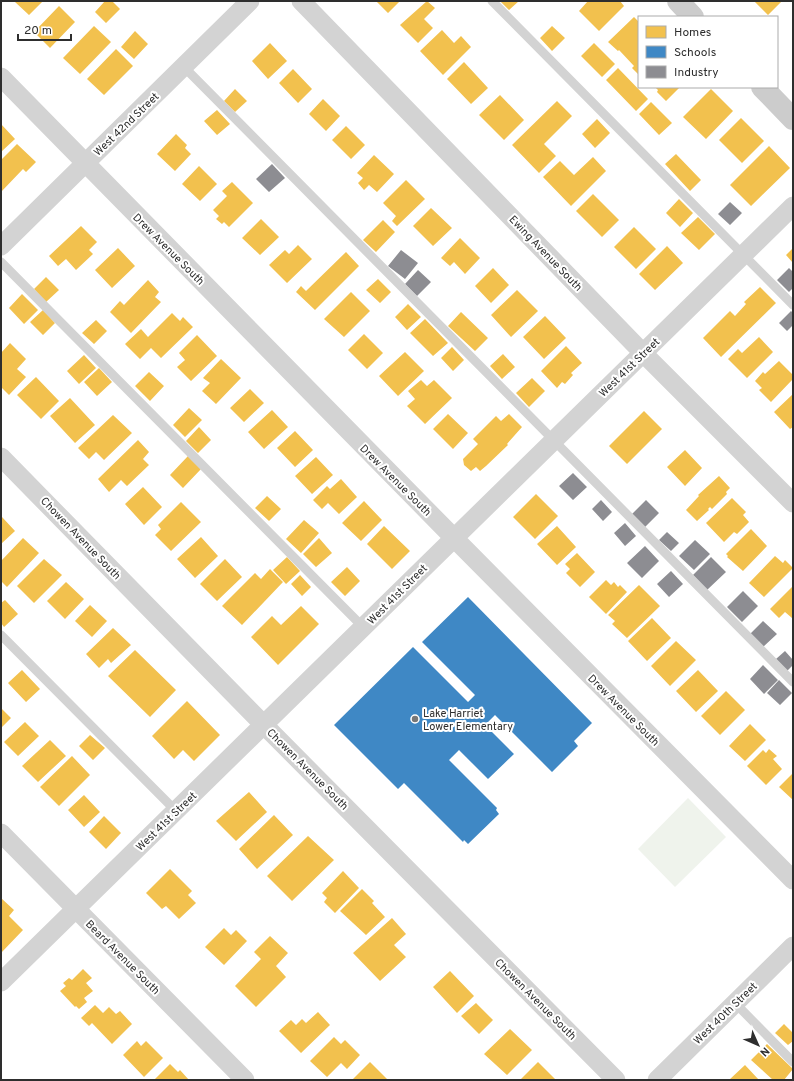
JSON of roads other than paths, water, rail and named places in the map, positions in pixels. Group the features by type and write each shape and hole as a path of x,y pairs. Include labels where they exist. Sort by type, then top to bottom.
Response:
{"main road":[{"path":"678,1 693,16"},
{"path":"763,88 793,119"}],"street":[{"name":"West 42nd Street","path":"1,246 250,1"},
{"name":"Ewing Avenue South","path":"301,1 643,353 793,503"},
{"name":"Drew Avenue South","path":"1,77 85,164 793,880"},
{"name":"West 41st Street","path":"1,982 793,206"},
{"name":"Chowen Avenue South","path":"1,457 616,1080"},
{"name":"Beard Avenue South","path":"1,833 245,1080"},
{"name":"West 40th Street","path":"656,1080 793,946"}],"lane":[{"path":"492,1 793,305"},
{"path":"184,67 793,682"},
{"path":"1,262 363,627"},
{"path":"1,635 176,811"},
{"path":"735,1003 793,1062"}],"place":[{"name":"Lake Harriet Lower Elementary","path":"415,719"}]}
